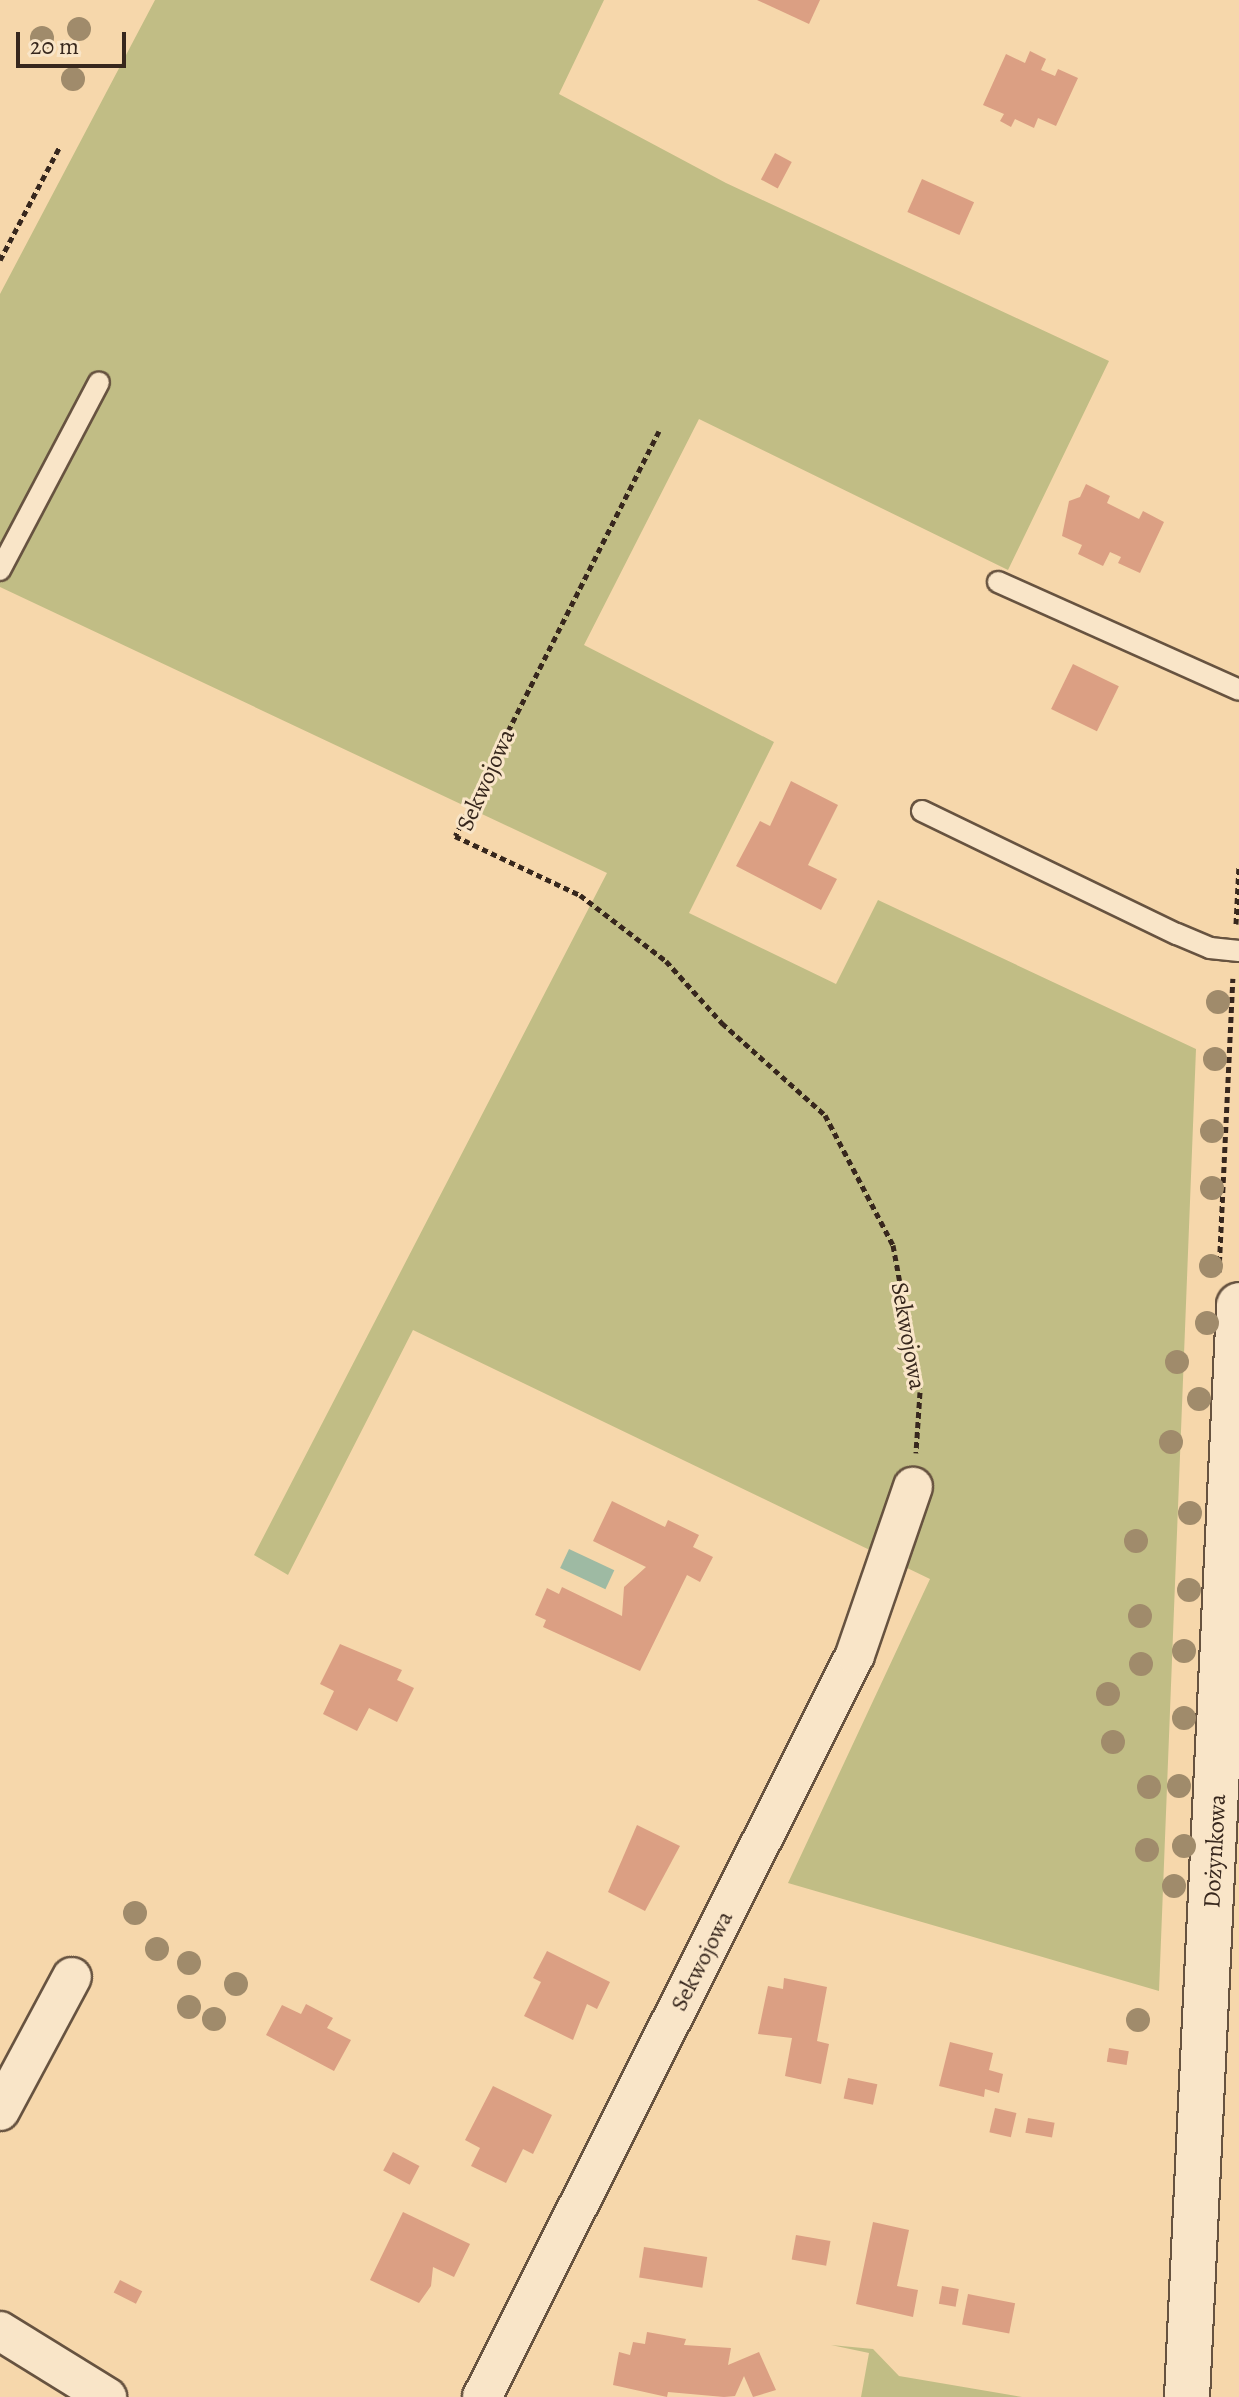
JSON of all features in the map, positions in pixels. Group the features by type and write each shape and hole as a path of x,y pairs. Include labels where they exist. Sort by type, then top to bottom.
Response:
{"street":[{"name":"Dożynkowa","path":"1187,2397 1239,1305"},
{"name":"Sekwojowa","path":"482,2397 855,1655 913,1487"},
{"path":"0,2111 72,1977"},
{"path":"0,2331 107,2397"}],"lane":[{"path":"0,570 99,382"},
{"path":"998,582 1239,690"},
{"path":"922,811 1177,934 1210,948 1239,951"}],"path":[{"path":"0,260 59,148"},
{"name":"Sekwojowa","path":"659,431 455,836 580,895 666,961 722,1023 825,1115 893,1245 920,1392 913,1487"}],"shaded area":[{"path":"155,0 604,0 559,94 726,183 1109,361 1008,570 699,419 584,645 774,742 689,913 836,984 878,900 1196,1049 1159,1991 788,1883 930,1579 413,1330 288,1575 254,1555 607,873 0,587 0,294"},
{"path":"569,1549 614,1570 605,1589 560,1568"},
{"path":"831,2345 873,2349 899,2376 1022,2397 861,2397 869,2353"}],"building":[{"path":"757,0 820,0 809,24"},
{"path":"1030,51 1046,59 1041,70 1055,76 1058,69 1078,78 1056,126 1038,118 1034,128 1015,119 1011,127 1000,121 1004,114 983,105 1006,54 1025,63"},
{"path":"775,153 792,162 778,188 761,179"},
{"path":"922,179 974,202 959,235 907,212"},
{"path":"1086,484 1110,496 1107,503 1139,519 1143,511 1164,522 1140,573 1118,563 1121,557 1110,552 1103,566 1078,554 1082,545 1062,536 1069,501 1080,497"},
{"path":"1073,664 1119,686 1097,731 1051,709"},
{"path":"791,781 838,805 808,865 837,879 821,910 736,866 760,821 770,826"},
{"path":"612,1501 665,1527 668,1520 699,1535 693,1547 713,1557 700,1582 687,1575 640,1671 543,1627 546,1620 535,1615 547,1588 559,1594 562,1587 622,1616 624,1587 646,1567 593,1541"},
{"path":"340,1644 402,1670 397,1680 414,1688 397,1722 369,1708 357,1731 323,1714 334,1691 320,1684"},
{"path":"637,1825 680,1846 645,1911 608,1892"},
{"path":"547,1951 610,1982 597,2009 587,2004 573,2040 524,2016 541,1982 533,1978"},
{"path":"784,1978 827,1987 817,2041 829,2044 821,2084 785,2076 792,2038 758,2034 768,1986 783,1989"},
{"path":"306,2004 333,2018 327,2028 351,2040 334,2071 266,2035 282,2005 301,2014"},
{"path":"950,2042 993,2053 989,2070 1003,2074 999,2093 985,2089 984,2097 939,2086"},
{"path":"1109,2048 1129,2051 1127,2065 1107,2062"},
{"path":"848,2078 877,2084 873,2105 844,2099"},
{"path":"493,2086 552,2115 533,2154 523,2149 506,2183 471,2166 480,2148 465,2140"},
{"path":"995,2108 1016,2113 1011,2137 989,2132"},
{"path":"1028,2118 1055,2123 1052,2137 1025,2133"},
{"path":"393,2152 419,2166 410,2185 383,2171"},
{"path":"403,2212 470,2244 454,2277 433,2267 431,2286 419,2303 370,2280"},
{"path":"873,2222 909,2230 897,2286 918,2290 913,2317 856,2304"},
{"path":"796,2235 830,2241 826,2266 792,2260"},
{"path":"644,2247 707,2257 702,2288 639,2278"},
{"path":"120,2280 142,2291 136,2304 114,2292"},
{"path":"942,2286 959,2289 956,2307 939,2304"},
{"path":"968,2294 1015,2303 1009,2334 962,2324"},
{"path":"647,2332 686,2339 684,2345 731,2348 728,2365 759,2352 776,2390 753,2397 744,2376 735,2396 724,2397 668,2392 667,2397 613,2385 619,2352 630,2355 633,2342 645,2344"}]}
